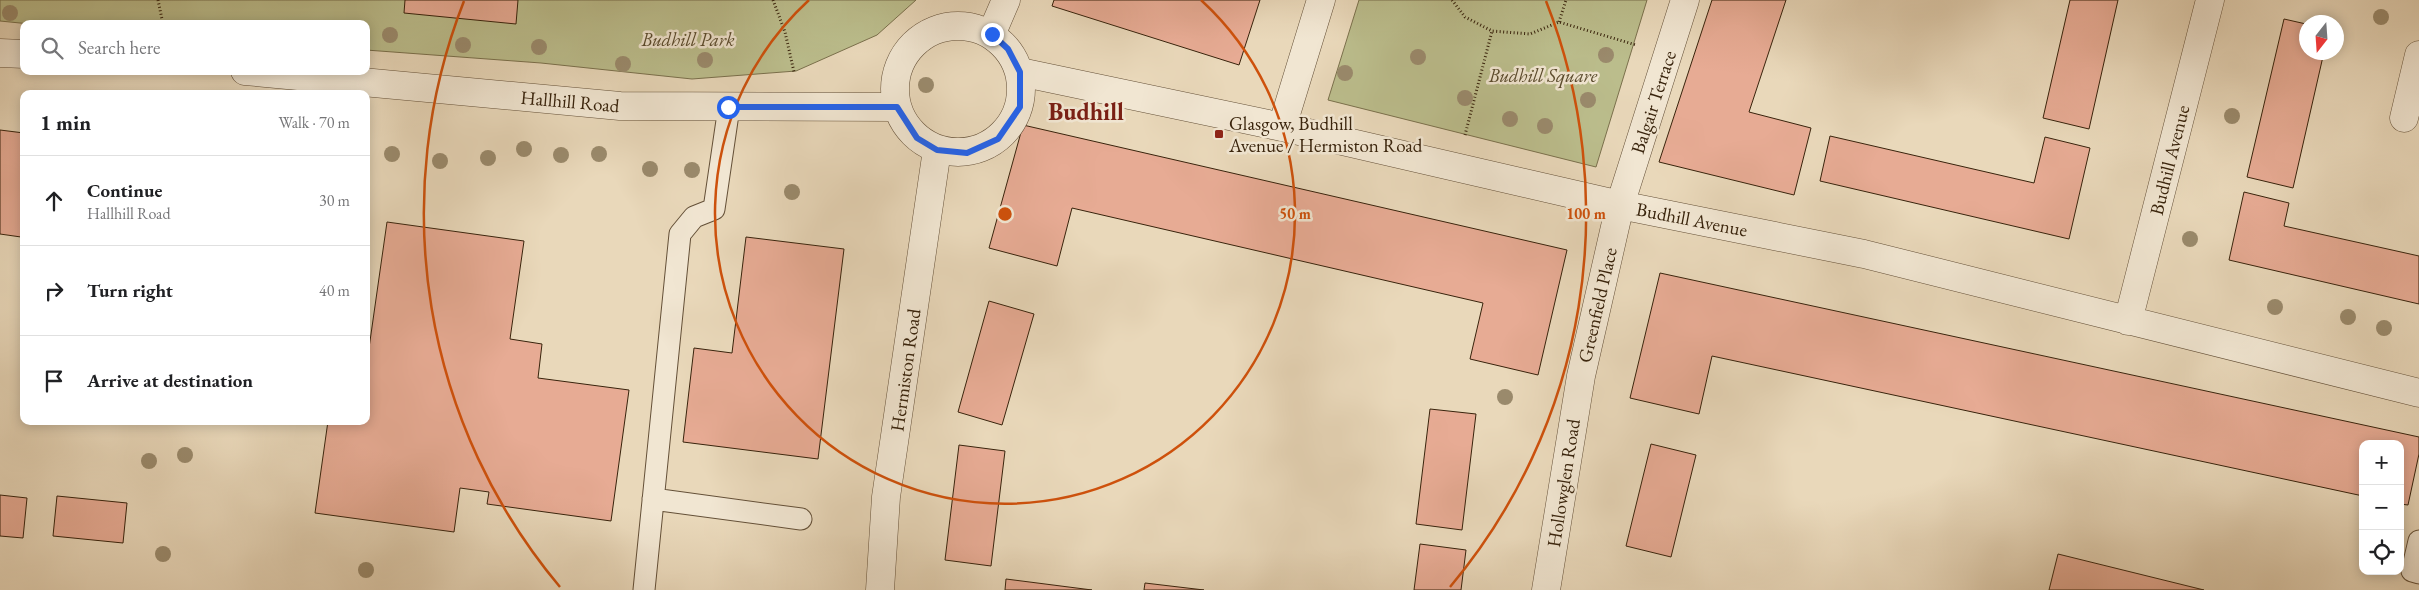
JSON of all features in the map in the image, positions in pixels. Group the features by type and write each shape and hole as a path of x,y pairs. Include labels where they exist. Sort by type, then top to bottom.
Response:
{"street":[{"path":"992,34 1006,0"},
{"path":"1282,127 1321,0"},
{"name":"Balgair Terrace","path":"1620,204 1685,0"},
{"name":"Budhill Avenue","path":"2128,320 2210,0"},
{"path":"952,25 968,26 992,34 1008,49 1020,72 1020,107 998,139 967,153 937,150 917,138 897,107 895,77 916,41 952,25"},
{"path":"0,52 20,54"},
{"path":"2404,118 2419,55"},
{"name":"Budhill Avenue","path":"1020,72 1282,127 1620,204 1864,254 2419,393"},
{"name":"Hallhill Road","path":"270,75 352,88 620,106 897,107"},
{"name":"Hermiston Road","path":"880,590 886,497 937,150"},
{"name":"Greenfield Place","path":"1581,376 1620,204"},
{"name":"Hollowglen Road","path":"1546,590 1581,376"}],"lane":[{"path":"644,590 680,234 694,218 714,209 728,107"},
{"path":"654,499 801,519"},
{"path":"2419,541 2412,571 2419,573"}],"path":[{"path":"158,0 162,20"},
{"path":"773,0 785,32 802,107"},
{"path":"1452,0 1465,17 1492,31 1530,34 1559,22 1668,54"},
{"path":"1559,22 1566,0"},
{"path":"1464,134 1492,31"}],"green space":[{"name":"Budhill Park","path":"0,0 916,0 877,35 796,71 692,79 541,63 370,50 370,20 20,20 20,23 0,21"},
{"name":"Budhill Square","path":"1359,0 1647,0 1596,167 1328,100"}],"building":[{"path":"405,0 518,0 516,24 404,13"},
{"path":"1054,0 1260,0 1239,65 1052,6"},
{"path":"1712,0 1786,0 1749,112 1811,128 1794,195 1659,162"},
{"path":"2070,0 2118,0 2089,129 2043,118"},
{"path":"2284,19 2299,22 2299,60 2322,60 2293,188 2247,177"},
{"path":"1023,125 1567,250 1538,375 1470,359 1483,303 1072,208 1057,266 989,248"},
{"path":"0,130 20,132 20,237 0,234"},
{"path":"1830,136 2034,183 2045,137 2090,148 2069,239 1820,181"},
{"path":"2244,192 2289,203 2284,226 2419,256 2419,304 2229,260"},
{"path":"387,222 524,241 510,339 542,344 538,378 629,390 611,521 487,504 489,492 460,488 454,532 315,513 327,425 370,425 370,341"},
{"path":"746,237 844,249 818,459 683,442 694,348 732,353"},
{"path":"1660,273 2419,437 2419,454 2408,505 2404,504 2404,440 2359,440 2359,495 1712,356 1699,414 1630,398"},
{"path":"989,301 1034,314 1002,425 958,412"},
{"path":"1430,409 1476,414 1462,530 1416,524"},
{"path":"1651,444 1696,455 1671,557 1626,546"},
{"path":"959,445 1005,451 991,566 945,560"},
{"path":"0,495 27,498 23,538 0,536"},
{"path":"57,496 127,503 123,543 53,536"},
{"path":"1420,544 1466,550 1461,590 1414,590"},
{"path":"2058,554 2204,590 2049,590"},
{"path":"1006,579 1092,590 1005,590"},
{"path":"1145,583 1204,590 1144,590"}],"place":[{"name":"Glasgow, Budhill Avenue / Hermiston Road","path":"1219,134"}],"district":[{"name":"Budhill","path":"1086,112"}],"route":[{"path":"728,107 897,107 917,138 937,150 967,153 998,139 1020,107 1020,72 1008,49 992,34"}]}
